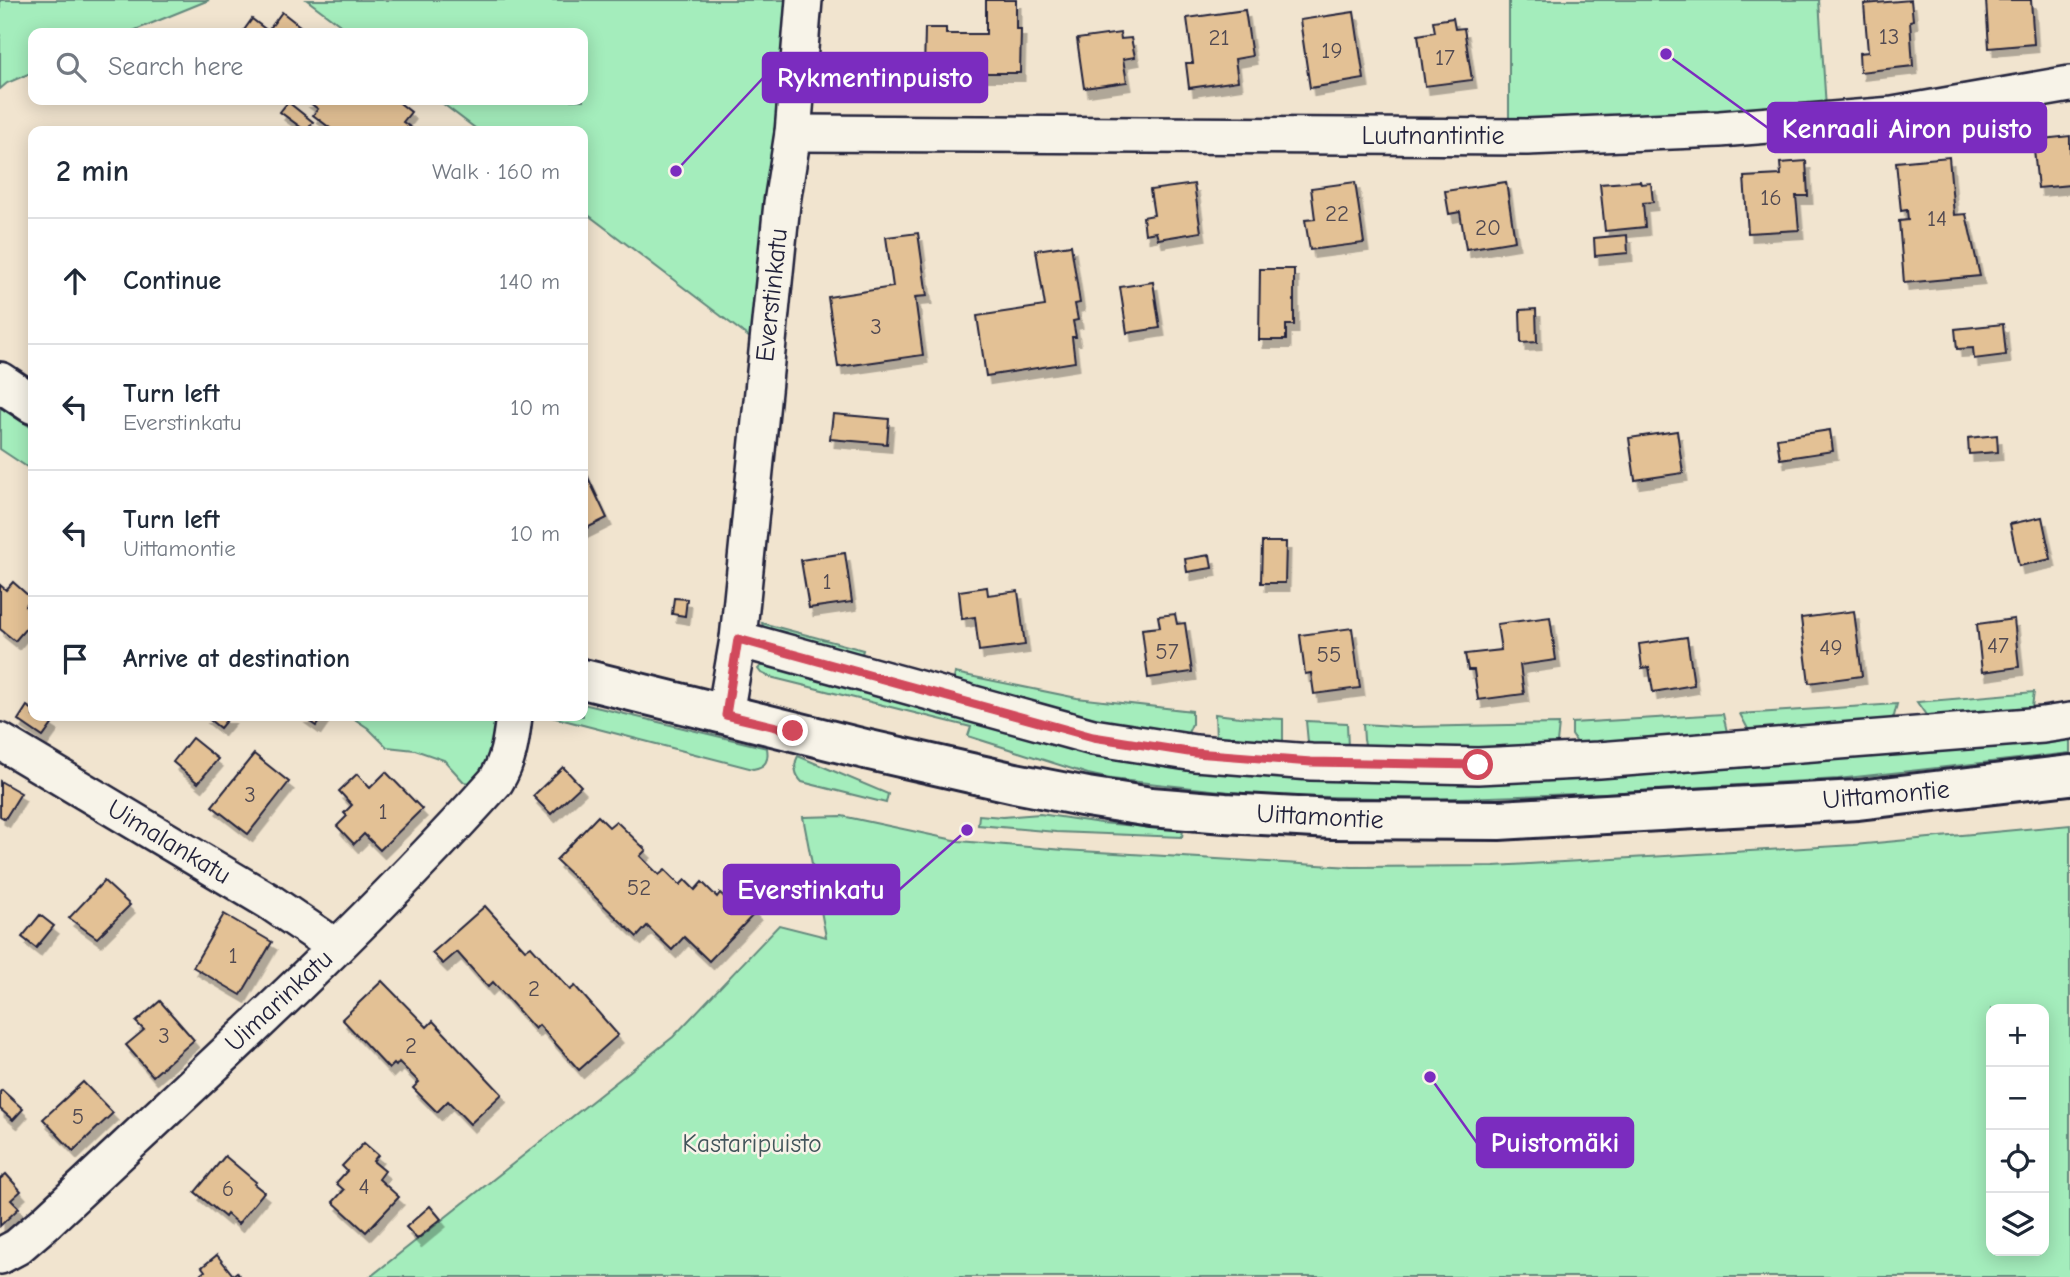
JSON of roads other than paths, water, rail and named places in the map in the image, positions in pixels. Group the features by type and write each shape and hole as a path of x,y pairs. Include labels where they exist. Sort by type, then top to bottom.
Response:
{"street":[{"name":"Everstinkatu","path":"726,715 738,639 782,203 793,133 804,0"},
{"name":"Luutnantintie","path":"793,133 1527,137 1720,128 1893,115 2070,83"},
{"path":"0,382 28,401"},
{"path":"738,639 1093,737 1195,753 1311,762 1478,765 1599,760 2070,721"},
{"name":"Uittamontie","path":"588,680 865,749 1087,797 1151,807 1332,819 1499,820 1858,800 2070,775"},
{"name":"Uimarinkatu","path":"0,1256 17,1247 45,1223 336,947 424,859 496,781 505,767 513,721"},
{"name":"Uimalankatu","path":"0,741 270,902 336,947"}],"place":[{"name":"Kenraali Airon puisto","path":"1666,54"},
{"name":"Rykmentinpuisto","path":"676,171"},
{"name":"Everstinkatu","path":"967,830"},
{"name":"Puistomäki","path":"1430,1077"}],"park label":[{"name":"Kastaripuisto","path":"752,1144"}]}
